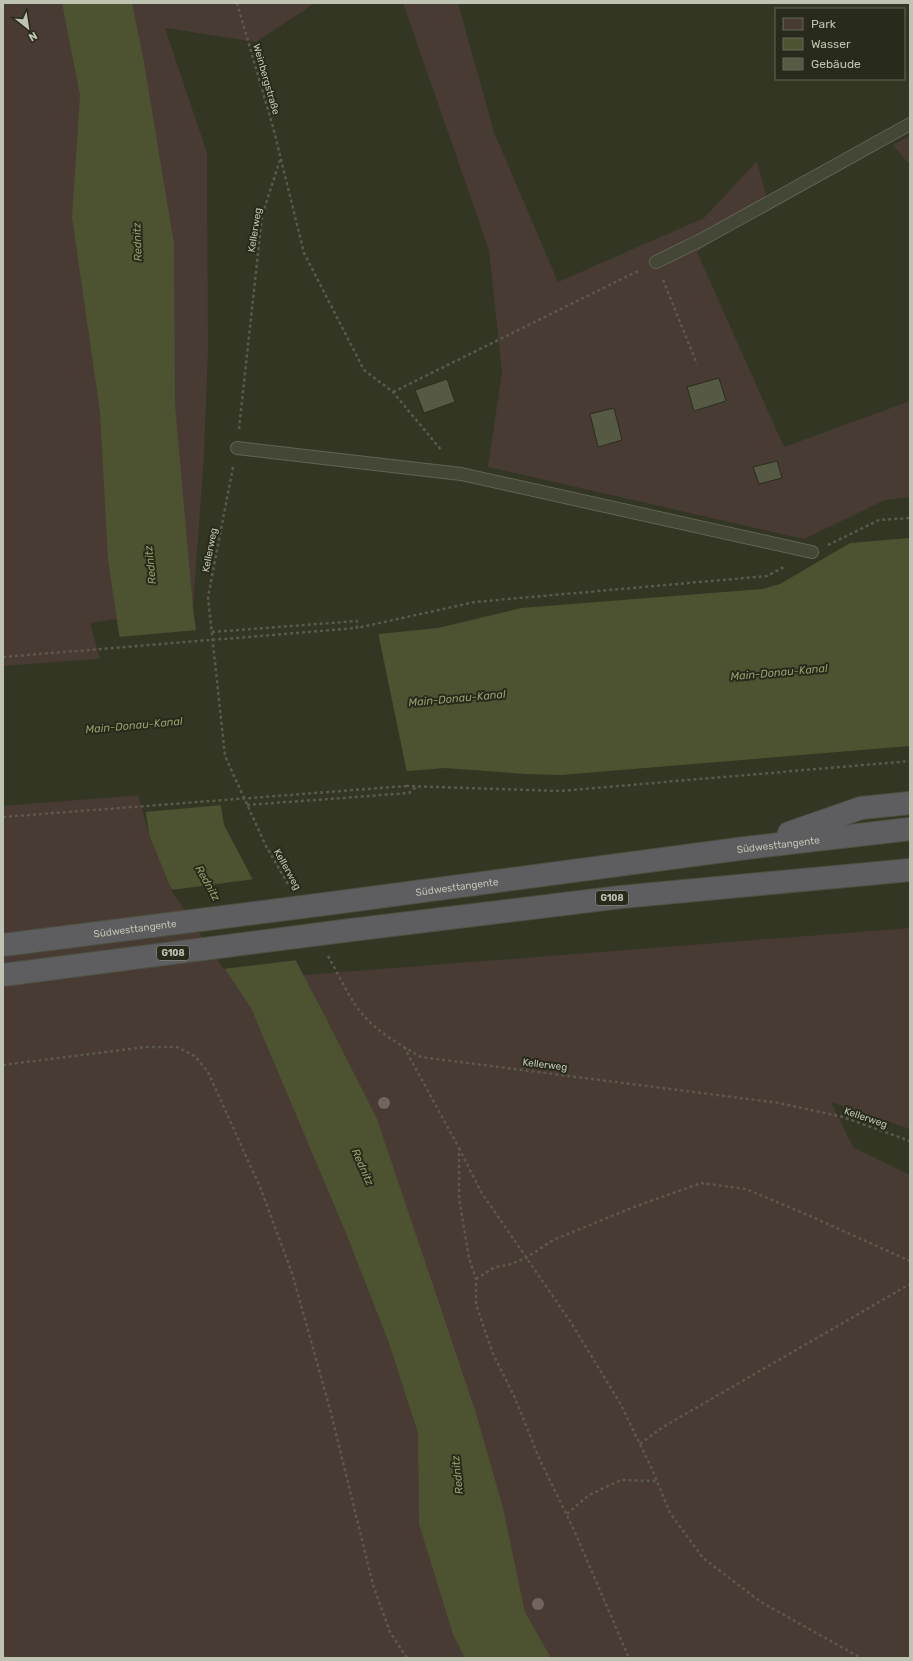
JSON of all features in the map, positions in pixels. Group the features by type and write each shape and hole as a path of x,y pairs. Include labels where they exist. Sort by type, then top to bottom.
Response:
{"highway":[{"path":"746,848 861,808 910,803"},
{"name":"Südwesttangente","path":"3,945 746,848 910,829"},
{"name":"G108","path":"3,975 621,897 910,870"},
{"path":"883,873 910,876"}],"lane":[{"path":"656,262 701,240 910,124"},
{"path":"237,448 460,474 812,552"}],"path":[{"name":"Weinbergstraße","path":"237,3 272,126 304,253 364,370 392,392 460,474"},
{"name":"Kellerweg","path":"280,160 262,216 237,448 208,597 224,756 266,846 289,887"},
{"path":"392,392 656,262 697,364"},
{"path":"3,657 357,628 475,602 767,576 812,552 879,520 910,518"},
{"path":"212,632 357,621 357,628"},
{"path":"3,817 406,786 560,792 910,761"},
{"path":"247,805 409,793 416,787"},
{"name":"Kellerweg","path":"328,955 354,1002 370,1023 421,1057 779,1103 843,1117 910,1140"},
{"path":"3,1065 144,1047 176,1047 195,1056 208,1072 260,1187 292,1273 330,1409 373,1585 390,1632 406,1658"},
{"path":"404,1047 459,1148 481,1192 578,1334 620,1403 657,1481 670,1513 702,1558 761,1602 861,1658"},
{"path":"459,1148 459,1198 469,1258 476,1279 476,1304 493,1354 515,1398 539,1458 567,1514 629,1658"},
{"path":"476,1279 494,1267 508,1265 526,1258 553,1240 634,1207 701,1183 746,1189 910,1261"},
{"path":"640,1444 663,1427 910,1284"},
{"path":"567,1514 589,1495 621,1480 657,1481"}],"green space":[{"path":"3,3 315,3 256,42 165,28 207,153 208,350 204,455 193,608 90,623 149,834 323,1012 303,975 910,928 910,1129 831,1102 853,1147 910,1175 910,1658 3,1658"},
{"path":"403,3 458,3 494,132 558,282 704,218 757,161 768,203 697,252 784,447 910,401 910,497 885,500 804,539 488,467 502,372 489,250"},
{"path":"910,136 910,165 893,145"}],"water":[{"path":"62,3 132,3 144,62 174,244 175,404 193,608 199,652 438,628 521,608 762,589 780,584 850,543 910,538 910,746 561,775 445,768 218,787 224,825 323,1012 377,1119 475,1410 503,1508 525,1612 551,1658 465,1658 453,1634 419,1524 418,1433 389,1343 346,1233 251,1008 169,884 149,834 108,560 100,412 72,217 80,95"}],"pier":[{"path":"198,630 201,650 378,632 407,773 221,789 223,805 144,812 141,795 3,806 3,666 121,657 118,637"},
{"path":"255,879 298,960 223,969 171,890"}],"building":[{"path":"719,378 726,401 694,411 687,387"},
{"path":"447,379 455,402 424,413 415,390"},
{"path":"614,408 622,440 598,447 590,414"},
{"path":"777,461 782,478 759,484 753,467"}],"water label":[{"name":"Rednitz","path":"137,242"},
{"name":"Rednitz","path":"150,565"},
{"name":"Main-Donau-Kanal","path":"779,672"},
{"name":"Main-Donau-Kanal","path":"457,698"},
{"name":"Main-Donau-Kanal","path":"134,725"},
{"name":"Rednitz","path":"208,883"},
{"name":"Rednitz","path":"363,1167"},
{"name":"Rednitz","path":"457,1475"}]}
